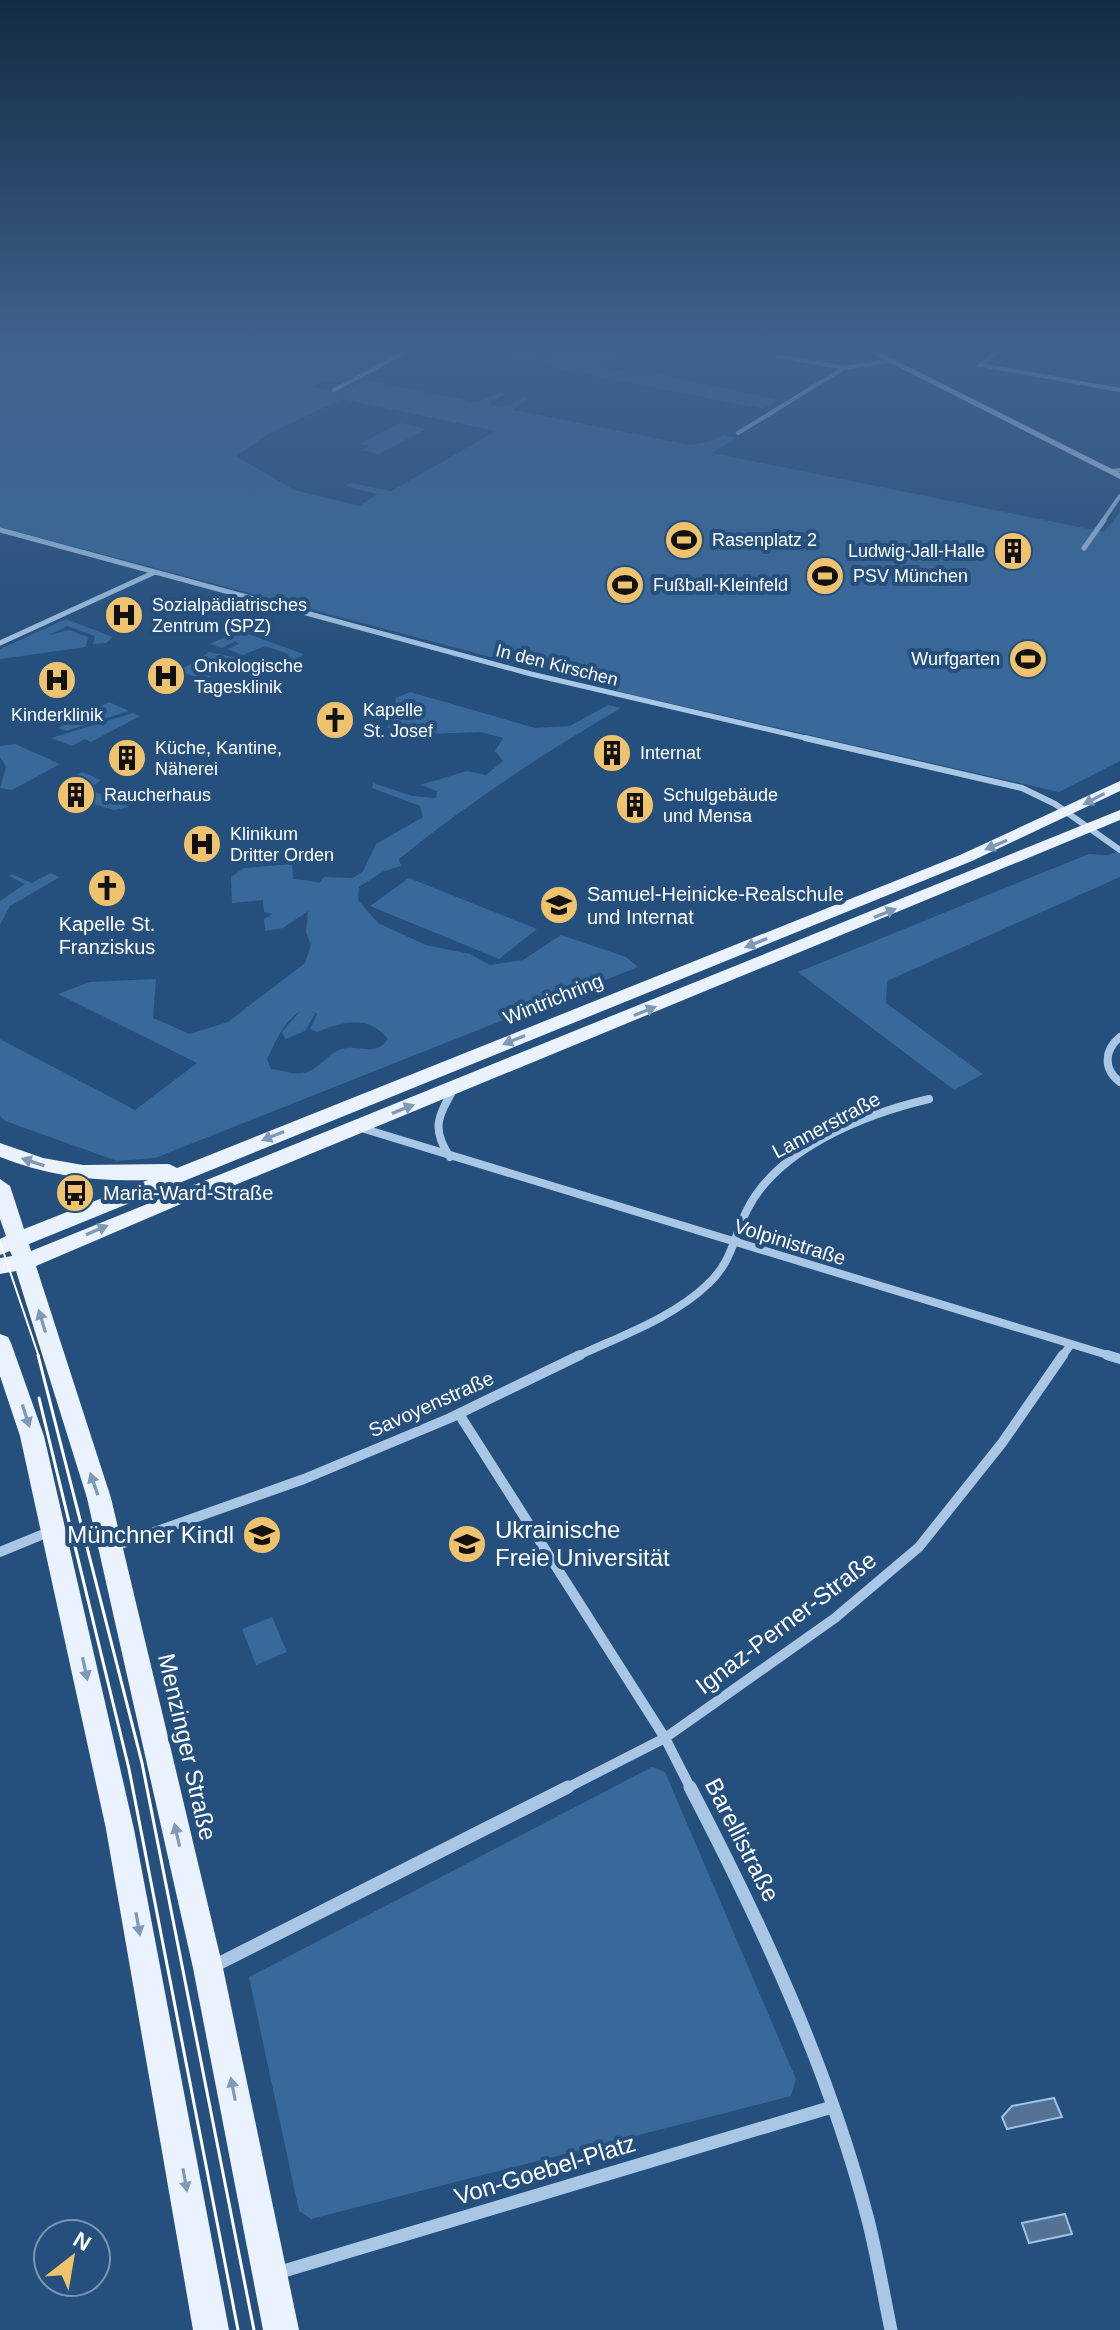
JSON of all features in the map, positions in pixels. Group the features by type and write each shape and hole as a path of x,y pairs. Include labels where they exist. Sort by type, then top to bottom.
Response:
{"main road":[{"path":"1083,456 1117,472"},
{"name":"Wintrichring","path":"9,1242 811,921 1067,813 1120,785"},
{"path":"0,1266 26,1262 181,1196 455,1088 1120,815"},
{"path":"0,1150 34,1163 78,1174 193,1168"},
{"name":"Menzinger Straße","path":"0,1186 9,1242 26,1262 99,1498 208,1968 281,2330"},
{"path":"0,1343 32,1436 120,1829 211,2330"}],"street":[{"path":"1084,548 1120,496"},
{"name":"In den Kirschen","path":"0,530 576,685 1022,788 1092,828 1120,850"},
{"path":"0,537 10,533"},
{"path":"0,643 153,573"},
{"path":"1120,1037 1106,1057 1108,1071 1120,1082"},
{"path":"450,1158 441,1144 437,1119 455,1088"},
{"name":"Lannerstraße","path":"736,1245 747,1210 773,1172 825,1139 894,1107 929,1099"},
{"name":"Volpinistraße","path":"357,1127 736,1245 1120,1359"},
{"name":"Savoyenstraße","path":"110,1548 304,1479 459,1414 685,1304 711,1282 736,1245"},
{"name":"Ignaz-Perner-Straße","path":"665,1738 835,1618 919,1547 1002,1443 1071,1344"},
{"name":"Barellistraße","path":"459,1414 665,1738 754,1909 832,2107 867,2216 891,2330"},
{"path":"0,1552 54,1529"},
{"path":"208,1968 665,1738"},
{"name":"Von-Goebel-Platz","path":"271,2275 832,2107"}],"shaded area":[{"path":"0,456 236,456 294,490 359,506 377,494 345,486 351,483 391,491 453,456 726,456 1104,532 1120,512 1120,761 1059,792 634,695 0,527"},
{"path":"66,619 113,637 106,643 93,644 95,636 67,626 49,635 69,630 88,637 86,647 0,659 0,649"},
{"path":"239,631 303,655 266,676 256,673 289,654 265,646 243,655 227,649 239,644 235,641 222,648 210,644"},
{"path":"209,652 242,659 203,680 179,671"},
{"path":"410,692 535,728 570,726 608,705 621,708 480,798 399,859 401,866 382,872 359,887 358,900 378,923 426,945 470,954 490,965 523,960 561,935 626,957 638,967 155,1158 117,1161 5,1121 0,1116 0,1039 135,1110 197,1063 58,994 90,982 156,979 153,1018 190,1034 228,1022 305,963 311,945 306,932 308,911 283,928 265,931 264,919 273,914 264,912 263,900 232,903 231,877 244,868 292,864 293,879 319,883 324,877 353,878 363,871 376,844 423,817 420,806 372,788 373,783 412,796 436,798 437,791 420,785 467,771 486,775 503,761 495,751 503,738 481,732 426,734 387,728 394,715 396,698","holes":["300,1011 282,1032 285,1039 305,1031 315,1014 312,1011 317,1014 310,1029 317,1032 355,1022 372,1026 388,1039 374,1049 340,1050 315,1068 296,1073 271,1069 267,1059 284,1027"]},
{"path":"109,702 129,711 66,731 58,728"},
{"path":"133,713 140,716 91,742 85,739 72,746 51,738"},
{"path":"15,744 60,764 12,790 0,788 6,767 0,757 0,746"},
{"path":"82,772 101,780 89,789 129,807 114,810 58,794 61,784"},
{"path":"1120,851 1120,877 887,981 886,1003 983,1074 954,1090 798,972 1089,854 1108,855"},
{"path":"50,873 60,877 10,906 0,925 0,901 25,884 9,876 12,874 32,883"},
{"path":"409,878 537,929 499,959 370,906"},
{"path":"272,1617 287,1652 256,1665 242,1629"},
{"path":"652,1767 665,1772 796,2079 791,2096 311,2219 299,2211 249,1977"},
{"path":"1054,2098 1062,2117 1007,2129 1002,2117 1012,2106"},
{"path":"1065,2214 1072,2234 1029,2243 1022,2223"}],"tram line":[{"path":"0,1242 39,1357"},
{"path":"38,1355 142,1763 254,2330"},
{"path":"39,1398 129,1769 238,2330"}],"place":[{"name":"Rasenplatz 2","path":"684,540"},
{"name":"Ludwig-Jall-Halle","path":"1013,551"},
{"name":"PSV München","path":"825,576"},
{"name":"Fußball-Kleinfeld","path":"625,585"},
{"name":"Sozialpädiatrisches Zentrum (SPZ)","path":"124,615"},
{"name":"Wurfgarten","path":"1028,659"},
{"name":"Onkologische Tagesklinik","path":"166,676"},
{"name":"Kinderklinik","path":"57,680"},
{"name":"Kapelle St. Josef","path":"335,720"},
{"name":"Internat","path":"612,753"},
{"name":"Küche, Kantine, Näherei","path":"127,758"},
{"name":"Raucherhaus","path":"76,795"},
{"name":"Schulgebäude und Mensa","path":"635,805"},
{"name":"Klinikum Dritter Orden","path":"202,844"},
{"name":"Kapelle St. Franziskus","path":"107,888"},
{"name":"Samuel-Heinicke-Realschule und Internat","path":"559,905"},
{"name":"Maria-Ward-Straße","path":"75,1193"},
{"name":"Münchner Kindl","path":"262,1535"},
{"name":"Ukrainische Freie Universität","path":"467,1544"}]}
